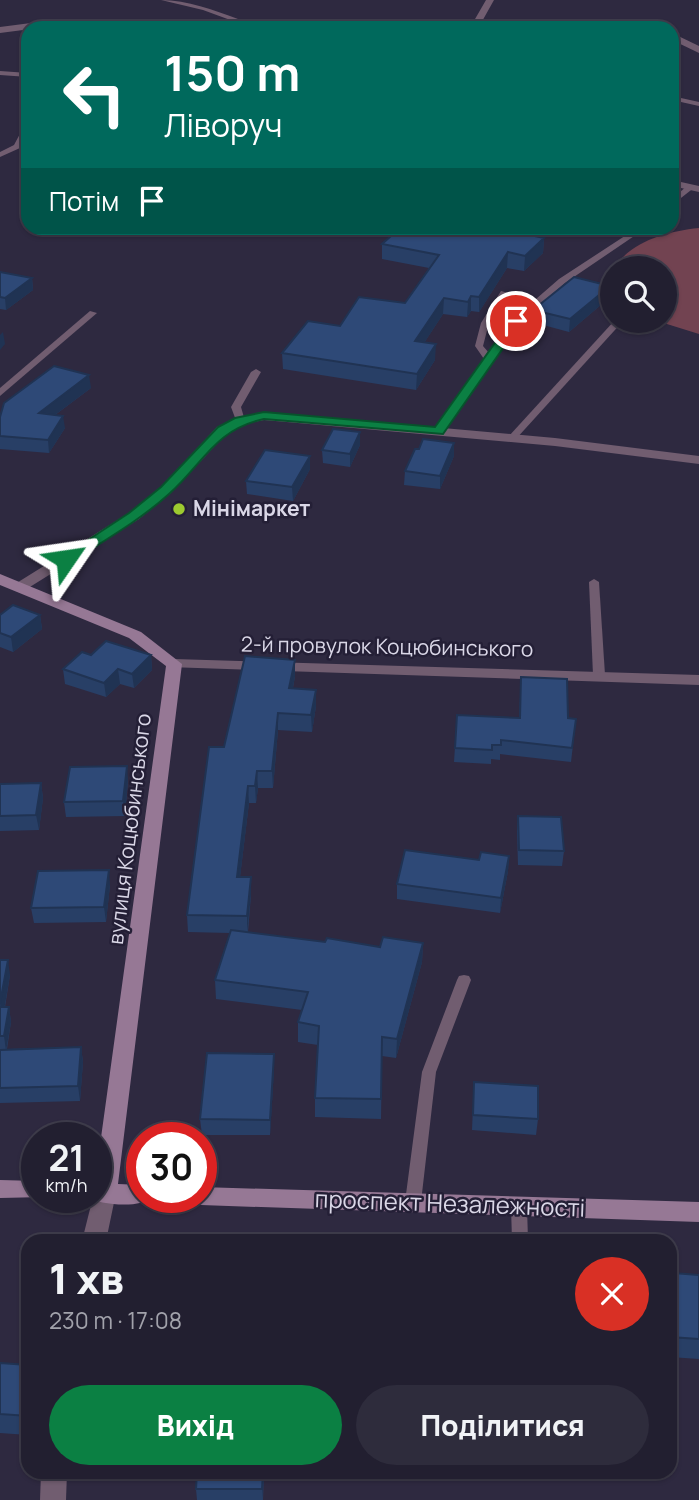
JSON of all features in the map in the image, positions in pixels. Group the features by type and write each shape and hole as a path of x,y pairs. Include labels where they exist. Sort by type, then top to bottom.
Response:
{"street":[{"path":"478,21 490,0"},
{"path":"0,30 21,26"},
{"path":"679,40 699,50"},
{"path":"20,587 134,516 166,490 222,430 240,421 264,416 512,438 699,460"},
{"path":"0,579 135,635 174,664"},
{"name":"2-й провулок Коцюбинського","path":"174,664 699,680"},
{"name":"вулиця Коцюбинського","path":"111,1122 174,664"},
{"path":"0,1189 21,1190"},
{"name":"проспект Незалежності","path":"217,1196 699,1212"},
{"path":"95,1234 98,1213"},
{"path":"53,1500 54,1479"}],"lane":[{"path":"164,0 205,9 236,21"},
{"path":"0,73 21,74"},
{"path":"679,99 699,103"},
{"path":"0,155 16,146 21,138"},
{"path":"16,146 21,146"},
{"path":"679,198 695,188"},
{"path":"438,431 516,321 562,281 631,235"},
{"path":"488,358 479,346 485,323 504,293"},
{"path":"0,393 93,313"},
{"path":"512,438 608,333"},
{"path":"240,421 236,407 256,372"},
{"path":"594,582 599,675"},
{"path":"413,1202 429,1072 464,980"},
{"path":"519,1206 520,1234"}],"shaded area":[{"path":"699,228 699,334 677,327 677,256 624,256 658,236 679,235 679,232"}],"building":[{"path":"392,235 530,235 544,238 525,256 508,252 479,297 471,296 468,302 444,298 415,341 436,344 417,374 282,353 308,321 340,326 359,297 405,303 439,255 382,244"},
{"path":"0,272 32,278 5,298 0,297"},
{"path":"574,277 600,284 600,294 570,319 533,310"},
{"path":"54,366 89,375 39,413 63,416 48,440 0,436 0,417 4,403"},
{"path":"333,429 360,432 350,454 322,450"},
{"path":"423,439 454,443 440,476 405,471"},
{"path":"265,450 310,456 292,487 246,481"},
{"path":"13,605 40,615 11,637 0,633 0,615"},
{"path":"106,641 151,655 132,674 118,669 104,683 63,669 82,652 91,655"},
{"path":"245,656 295,660 289,688 316,690 311,715 278,713 272,771 257,771 255,786 248,786 237,877 251,877 247,916 187,915 209,747 224,747"},
{"path":"521,677 567,679 568,718 576,719 572,748 501,740 501,745 492,745 492,750 455,748 457,715 520,718"},
{"path":"127,766 123,801 64,802 70,767"},
{"path":"41,783 36,815 0,816 0,784"},
{"path":"518,816 561,817 564,851 519,850"},
{"path":"405,850 479,860 481,852 509,856 501,898 397,884"},
{"path":"109,870 104,907 31,908 38,871"},
{"path":"231,930 325,942 327,938 380,947 383,937 423,943 397,1039 382,1037 381,1099 315,1098 319,1026 298,1022 308,992 215,980"},
{"path":"0,960 8,960 0,1003"},
{"path":"0,1007 9,1007 4,1036 0,1036"},
{"path":"81,1047 78,1086 0,1088 0,1050"},
{"path":"207,1053 274,1054 270,1120 200,1119"},
{"path":"474,1082 538,1086 538,1119 473,1115"},
{"path":"677,1273 699,1275 699,1339 677,1337"},
{"path":"0,1363 21,1364 21,1416 0,1414"},
{"path":"197,1479 263,1479 262,1489 196,1489"}],"place":[{"name":"Мінімаркет","path":"179,509"}],"route":[{"path":"66,559 134,516 166,490 222,430 240,421 264,416 438,431 516,321"}]}
